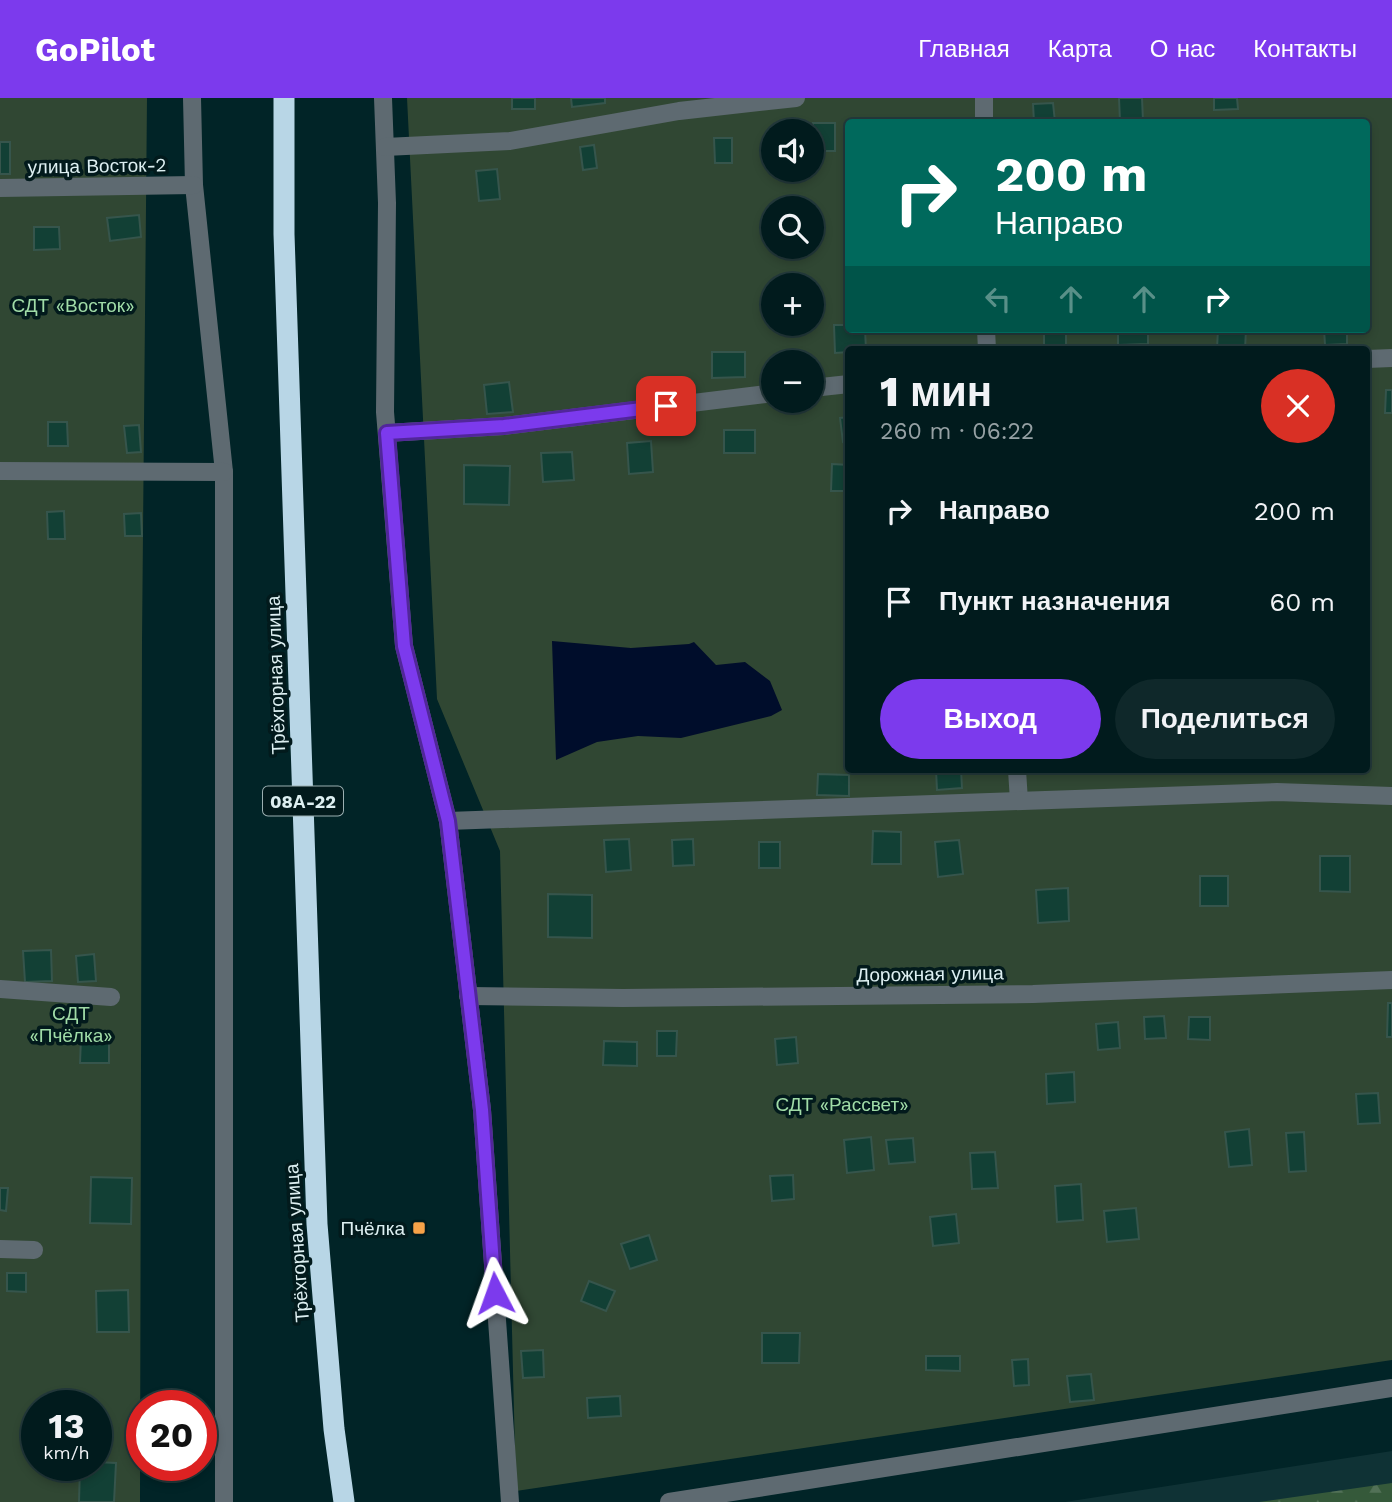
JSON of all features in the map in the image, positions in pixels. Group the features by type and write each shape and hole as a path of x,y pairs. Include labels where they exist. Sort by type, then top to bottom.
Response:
{"highway":[{"name":"Трёхгорная улица","path":"284,98 284,234 317,1224 334,1429 344,1502"}],"street":[{"path":"192,98 194,185 224,472 224,1502"},
{"path":"383,98 387,203 385,412 404,646 448,821 482,1110 510,1502"},
{"path":"385,147 510,141 679,111 796,98"},
{"path":"984,98 984,119"},
{"name":"улица Восток-2","path":"0,188 194,185"},
{"path":"1370,359 1392,358"},
{"path":"824,387 845,384"},
{"path":"387,433 504,426 761,395"},
{"path":"0,471 224,472"},
{"path":"1017,773 1019,802"},
{"path":"448,821 1277,792 1392,796"},
{"name":"Дорожная улица","path":"468,996 623,998 1032,994 1392,981"},
{"path":"0,989 111,997"},
{"path":"0,1249 34,1251"},
{"path":"669,1502 1392,1388"}],"shaded area":[{"path":"1392,1451 1392,1502 1065,1502"}],"green space":[{"path":"0,98 147,98 142,642 140,1390 126,1390 126,1481 140,1481 140,1502 0,1502"},
{"name":"СДТ «Рассвет»","path":"407,98 1392,98 1392,1360 516,1491 500,851 437,699"},
{"path":"1392,1483 1392,1502 1259,1502"}],"water":[{"path":"552,641 631,648 694,642 716,665 745,662 770,681 782,710 771,716 681,738 638,736 597,742 556,760"}],"building":[{"path":"512,98 535,98 535,109 512,109"},
{"path":"571,98 605,98 605,103 572,107"},
{"path":"1119,98 1142,98 1143,119 1120,119"},
{"path":"1214,98 1237,98 1238,109 1214,110"},
{"path":"1053,103 1055,119 1034,119 1033,104"},
{"path":"824,123 835,123 835,151 824,151"},
{"path":"714,138 732,138 732,163 715,163"},
{"path":"0,142 10,142 10,174 0,174"},
{"path":"594,145 597,168 583,170 580,147"},
{"path":"497,169 500,199 479,201 476,171"},
{"path":"139,215 141,237 110,241 107,218"},
{"path":"34,227 59,227 60,249 34,250"},
{"path":"834,325 845,325 845,333 865,333 866,346 845,346 845,352 835,353"},
{"path":"1044,333 1066,333 1066,346 1044,346"},
{"path":"1118,333 1148,333 1148,344 1118,345"},
{"path":"1218,333 1246,333 1245,346 1217,346"},
{"path":"1324,333 1347,333 1347,344 1325,345"},
{"path":"712,352 745,352 745,377 712,378"},
{"path":"509,382 513,412 487,414 484,385"},
{"path":"1386,390 1392,390 1392,413 1385,413"},
{"path":"845,417 845,442 843,442 840,418"},
{"path":"48,422 67,422 68,446 48,446"},
{"path":"139,425 141,452 127,453 124,426"},
{"path":"724,430 755,430 755,453 724,453"},
{"path":"651,441 653,472 629,474 627,443"},
{"path":"572,452 574,480 543,482 541,453"},
{"path":"832,464 845,465 845,491 831,491"},
{"path":"464,465 510,466 509,505 464,504"},
{"path":"64,511 65,539 48,539 47,512"},
{"path":"141,513 142,536 125,536 124,514"},
{"path":"936,773 961,773 962,788 937,790"},
{"path":"818,774 849,775 849,796 817,795"},
{"path":"873,831 901,832 901,864 872,864"},
{"path":"629,839 631,870 606,872 604,840"},
{"path":"693,839 694,865 673,866 672,840"},
{"path":"959,840 963,874 938,877 935,842"},
{"path":"759,842 780,842 780,868 759,868"},
{"path":"1320,856 1350,856 1350,892 1320,891"},
{"path":"1200,876 1228,876 1228,906 1200,906"},
{"path":"1068,888 1069,921 1038,923 1036,890"},
{"path":"548,894 592,895 592,938 548,937"},
{"path":"51,950 52,981 25,982 23,951"},
{"path":"94,954 96,981 78,982 76,956"},
{"path":"1388,1003 1392,1003 1392,1037 1387,1037"},
{"path":"1164,1016 1166,1038 1145,1039 1144,1017"},
{"path":"1189,1017 1210,1017 1210,1040 1188,1039"},
{"path":"1118,1022 1120,1048 1098,1050 1096,1024"},
{"path":"657,1031 677,1031 676,1056 657,1056"},
{"path":"796,1037 798,1063 777,1065 775,1039"},
{"path":"81,1038 109,1038 109,1063 80,1063"},
{"path":"604,1041 637,1042 637,1066 603,1065"},
{"path":"1074,1072 1075,1102 1047,1104 1046,1074"},
{"path":"1378,1093 1380,1123 1358,1124 1356,1094"},
{"path":"1249,1129 1252,1165 1229,1167 1225,1132"},
{"path":"1304,1132 1306,1171 1289,1172 1286,1133"},
{"path":"871,1137 874,1170 847,1173 844,1140"},
{"path":"913,1138 915,1162 889,1164 886,1140"},
{"path":"995,1152 998,1188 972,1189 970,1153"},
{"path":"793,1175 794,1199 772,1201 770,1176"},
{"path":"91,1177 132,1178 131,1224 90,1223"},
{"path":"1081,1184 1083,1220 1057,1222 1055,1186"},
{"path":"0,1188 8,1188 6,1211 0,1210"},
{"path":"1136,1208 1139,1239 1107,1242 1104,1211"},
{"path":"956,1214 959,1243 933,1246 930,1217"},
{"path":"649,1235 657,1260 630,1269 621,1244"},
{"path":"7,1273 26,1273 26,1292 7,1291"},
{"path":"589,1281 615,1291 606,1311 581,1301"},
{"path":"128,1290 129,1332 97,1332 96,1291"},
{"path":"762,1333 800,1333 799,1363 762,1363"},
{"path":"543,1350 544,1377 523,1378 521,1351"},
{"path":"926,1356 960,1356 960,1371 926,1370"},
{"path":"1028,1359 1029,1385 1014,1386 1012,1360"},
{"path":"1091,1374 1094,1400 1070,1402 1067,1376"},
{"path":"620,1396 621,1416 588,1418 587,1398"},
{"path":"112,1463 116,1463 114,1502 79,1502 80,1481 112,1481"}],"place":[{"name":"Пчёлка","path":"419,1228"}],"route":[{"path":"495,1293 482,1110 448,821 404,646 387,433 504,426 666,406"}],"park label":[{"name":"СДТ «Восток»","path":"73,305"},
{"name":"СДТ «Пчёлка»","path":"71,1024"}]}
